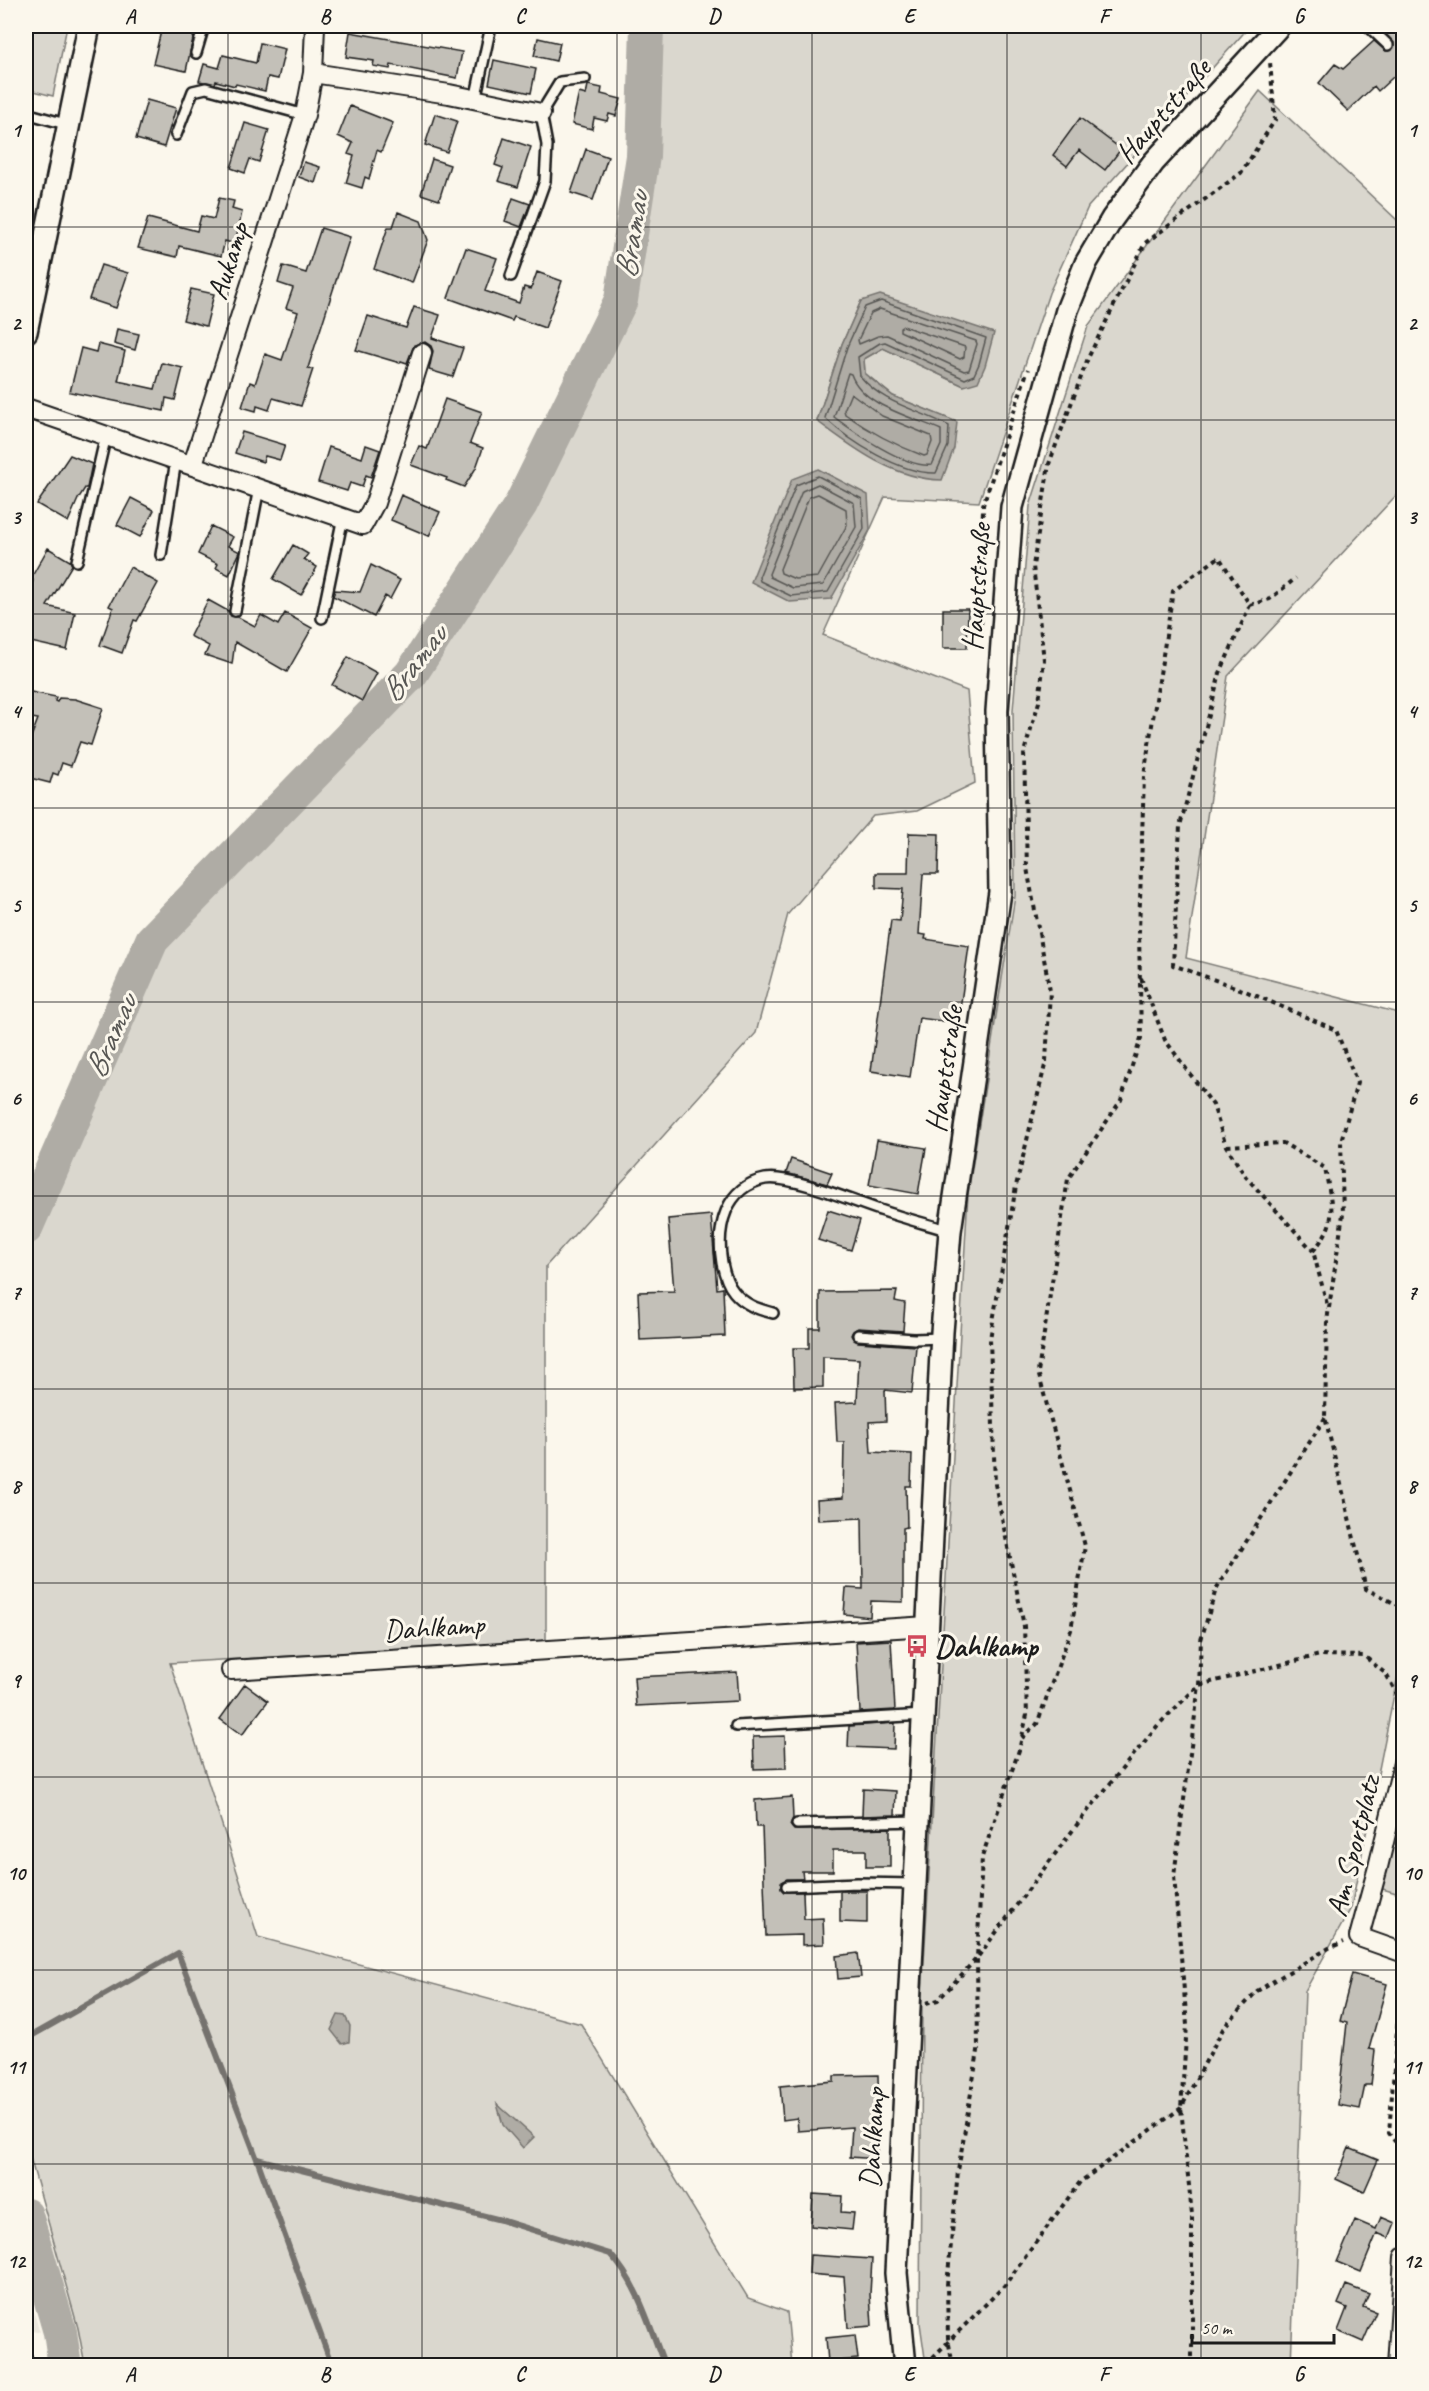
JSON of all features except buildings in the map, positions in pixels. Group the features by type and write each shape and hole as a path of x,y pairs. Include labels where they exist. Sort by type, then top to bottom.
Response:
{"street":[{"path":"26,332 89,26"},
{"name":"Aukamp","path":"185,462 305,115 313,73 315,26"},
{"name":"Hauptstraße","path":"950,1231 1000,892 997,711 1012,507 1067,310 1086,263 1112,219 1153,163 1274,32"},
{"path":"313,73 541,113"},
{"path":"26,408 363,525 375,503 422,353"},
{"name":"Dahlkamp","path":"904,2363 896,2273 942,1338 950,1231"},
{"name":"Dahlkamp","path":"231,1670 928,1626"},
{"name":"Am Sportplatz","path":"1404,1759 1359,1937 1404,1953"},
{"path":"1397,2366 1404,2257"}],"lane":[{"path":"196,53 204,26"},
{"path":"475,100 490,26"},
{"path":"1368,26 1388,45"},
{"path":"511,276 545,181 547,145 541,113 560,82 585,79"},
{"path":"176,135 193,91 206,88 305,115"},
{"path":"26,113 69,125"},
{"path":"77,561 106,435"},
{"path":"161,555 185,462"},
{"path":"236,611 259,488"},
{"path":"322,618 343,518"},
{"path":"773,1313 755,1309 732,1290 724,1274 721,1257 719,1238 722,1220 732,1201 753,1183 767,1178 782,1180 836,1194 950,1231"},
{"path":"858,1335 914,1339 942,1338"},
{"path":"736,1726 924,1714"},
{"path":"797,1824 918,1821"},
{"path":"787,1886 857,1883 915,1884"}],"path":[{"path":"953,2366 948,2340 947,2285 958,2171 978,2051 976,1958 982,1857 1022,1737 1027,1715 1024,1626 995,1484 990,1339 1016,1186 1046,1061 1050,991 1027,868 1024,752 1039,702 1044,660 1033,567 1049,464 1088,358 1145,243 1241,173 1275,120 1274,32"},
{"path":"1022,1737 1037,1724 1071,1630 1085,1546 1038,1372 1068,1179 1121,1100 1141,1038 1139,931 1144,776 1173,591 1219,558 1250,605"},
{"path":"1296,578 1270,599 1250,605 1220,673 1180,826 1173,965 1243,990 1336,1030 1357,1083 1341,1141 1343,1214 1328,1311 1325,1417 1366,1589 1404,1608"},
{"path":"1140,974 1165,1040 1213,1106 1226,1146 1246,1177 1313,1251 1328,1311"},
{"path":"1226,1146 1283,1143 1325,1168 1332,1218 1324,1238 1313,1251"},
{"path":"1192,2366 1192,2215 1181,2108 1187,2025 1174,1876 1199,1685 1201,1640 1216,1588 1325,1417"},
{"path":"909,2009 938,2000 976,1958 1082,1818 1158,1725 1199,1685 1320,1656 1364,1656 1386,1674 1404,1707"},
{"path":"904,2363 932,2358 1004,2286 1080,2182 1181,2108 1224,2027 1257,1991 1329,1947 1359,1937"},
{"path":"1404,1969 1400,1992 1389,2133 1404,2154"},
{"path":"26,2347 30,2352 33,2366"}],"shaded area":[{"path":"26,26 67,26 53,96 26,89"},
{"path":"652,26 1250,26 1088,207 1049,293 979,502 885,497 823,635 967,691 975,783 917,811 873,816 788,914 756,1033 546,1266 546,1641 170,1663 258,1937 581,2024 748,2298 787,2312 792,2365 85,2365 78,2328 26,2143 26,1272 28,1232 156,941 416,679 527,509 625,301 647,156","holes":["861,301 964,386 883,348 864,359 865,373 893,396 956,422 817,421 842,344"]},
{"path":"1260,91 1397,220 1403,230 1403,488 1228,676 1186,958 1403,1014 1403,1650 1351,1908 1305,1991 1291,2365 926,2365 920,2323 922,1997 968,1194 1015,896 1013,710 1030,506 1088,326"},
{"path":"1403,1810 1403,1895 1379,1888"},
{"path":"26,2288 40,2332 26,2328"}],"water":[{"path":"880,295 994,333 978,382 964,386 883,348 864,359 865,374 893,396 957,422 954,448 942,480 907,474 891,468 860,451 817,421 842,344 861,301"},
{"path":"818,469 868,495 870,530 831,599 790,602 751,582 792,479"},
{"path":"338,2015 345,2016 350,2026 349,2042 342,2044 331,2030"},
{"path":"497,2104 534,2137 523,2148 503,2125"}],"waterway":[{"name":"Bramau","path":"26,1228 152,940 411,674 521,504 621,300 643,156 647,26"},
{"path":"26,2039 178,1953 257,2159 332,2366"},
{"path":"257,2159 501,2220 610,2254 636,2292 665,2366"},
{"name":"Bramau","path":"26,2215 60,2332 65,2366"}],"place":[{"name":"Dahlkamp","path":"917,1646"}]}
